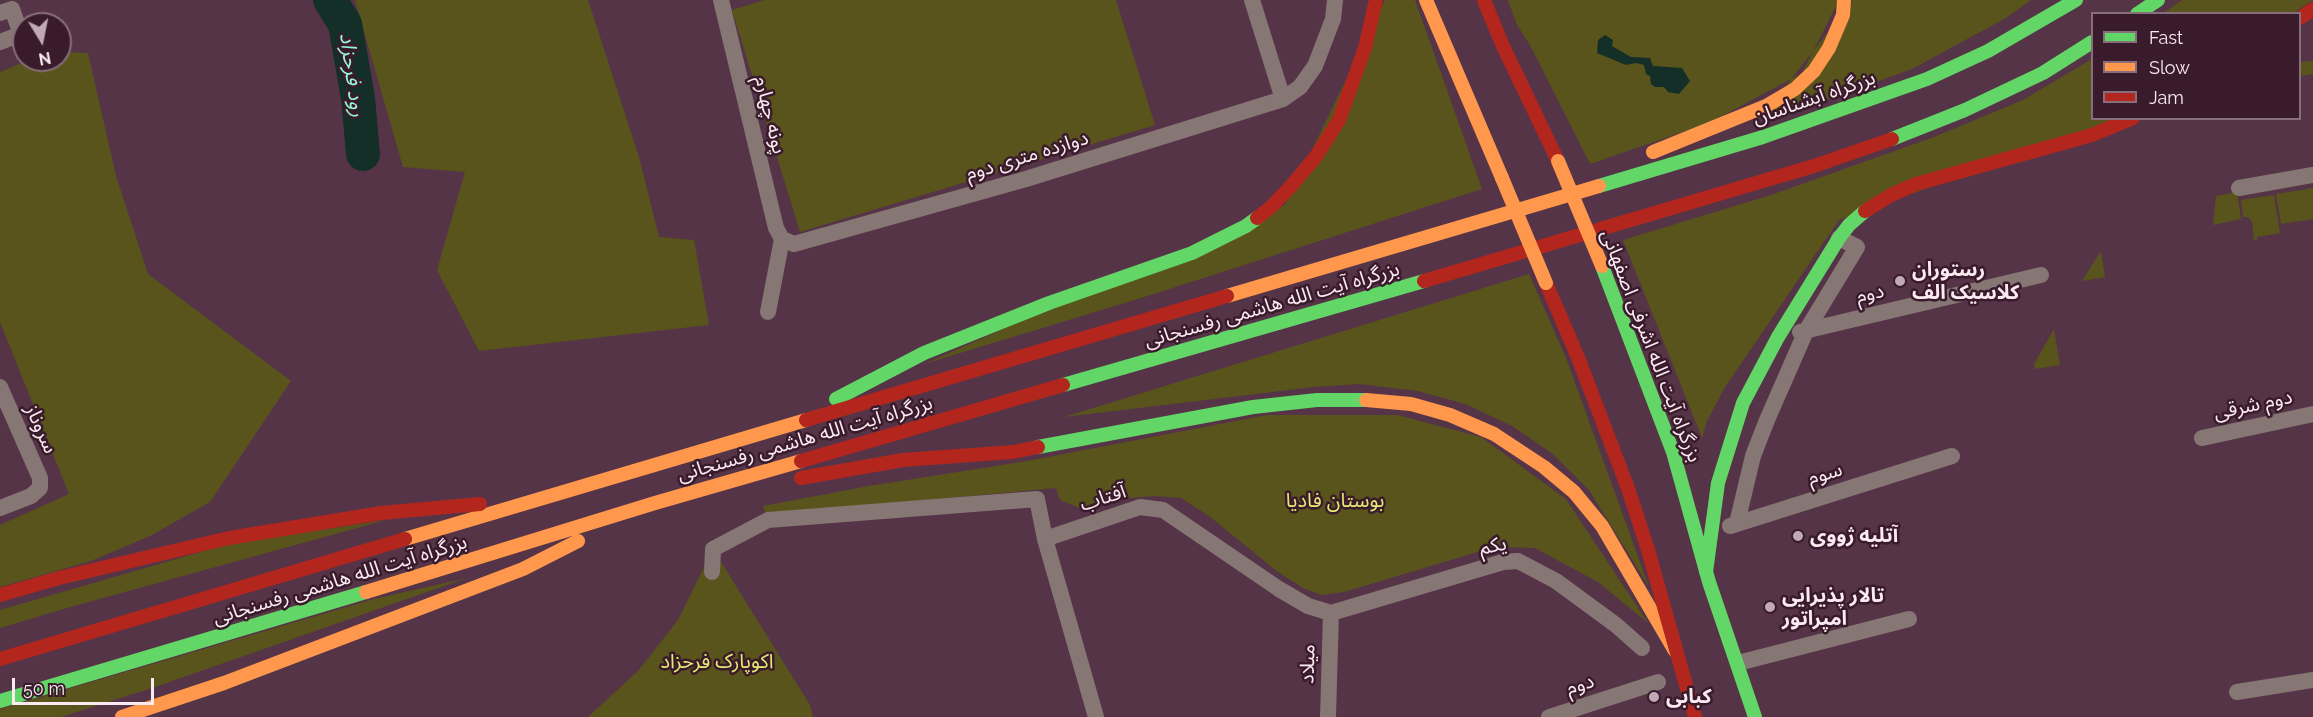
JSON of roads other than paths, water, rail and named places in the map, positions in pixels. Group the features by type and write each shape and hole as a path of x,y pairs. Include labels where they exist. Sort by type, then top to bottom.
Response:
{"highway":[{"path":"775,431 924,353 1049,303 1191,253 1246,226 1271,207 1293,185 1317,155 1339,120 1365,48 1376,0"},
{"path":"1426,0 1579,360 1629,491 1695,717"},
{"name":"بزرگراه آیت الله اشرفی اصفهانی","path":"1484,0 1502,45 1558,161 1602,266 1673,452 1706,572 1755,717"},
{"path":"1641,157 1766,106 1795,89 1814,71 1829,48 1843,15 1845,0"},
{"name":"بزرگراه آبشناسان","path":"1550,200 1763,137 1927,79 1988,51 2076,0"},
{"path":"2140,12 2158,0"},
{"path":"1510,26 1533,108"},
{"path":"1927,79 2002,26"},
{"name":"بزرگراه آیت الله هاشمی رفسنجانی","path":"0,701 224,636 655,503 1624,223 1861,151 1965,110 2043,73 2091,43"},
{"path":"1706,572 1718,483 1743,403 1778,337 1849,225 1869,207 1916,184 2092,135 2128,120"},
{"path":"1550,200 1620,165"},
{"name":"بزرگراه آیت الله هاشمی رفسنجانی","path":"0,660 1550,200"},
{"path":"792,480 903,460 1013,452 1253,407 1317,400 1370,400 1411,404 1450,415 1494,434 1544,467 1574,492 1602,526 1675,651"},
{"path":"122,717 224,683 523,569 655,503 770,484"},
{"path":"0,595 59,578 230,538 381,513 546,498"}],"street":[{"name":"پونه چهارم","path":"721,0 776,228 782,239"},
{"path":"1252,0 1283,99 1300,87 1316,66 1333,20 1335,0"},
{"path":"0,42 21,34 6,11"},
{"name":"دوازده متری دوم","path":"782,239 795,244 993,188 1283,99"},
{"path":"2239,188 2313,175"},
{"path":"1737,523 1753,456 1806,331 1857,247 1839,238"},
{"path":"768,312 782,239"},
{"name":"دوم","path":"1778,337 2041,275"},
{"name":"سروناز","path":"0,387 40,478 40,488 31,496 0,508"},
{"name":"دوم شرقی","path":"2202,438 2313,414"},
{"name":"سوم","path":"1712,533 1737,523 1952,456"},
{"path":"712,572 713,549 768,520 1037,499 1045,538 1095,717"},
{"name":"آفتاب","path":"1045,538 1140,507 1163,510 1279,589 1308,606 1331,613"},
{"name":"یکم","path":"1331,613 1503,562 1518,561 1556,581 1616,625 1642,648"},
{"name":"میلاد","path":"1324,716 1331,613"},
{"path":"1738,663 1909,620"},
{"path":"2237,692 2313,680"},
{"name":"دوم","path":"1549,717 1658,682"}],"waterway":[{"name":"رود فرحزاد","path":"330,0 345,24 358,98 363,154"}],"place":[{"name":"رستوران کلاسیک الف","path":"1900,281"},
{"name":"آتلیه ژووی","path":"1798,536"},
{"name":"تالار پذیرایی امپراتور","path":"1770,607"},
{"name":"کبابی","path":"1654,697"}],"park label":[{"name":"بوستان فادیا","path":"1335,501"},
{"name":"اکوپارک فرحزاد","path":"717,662"}]}
